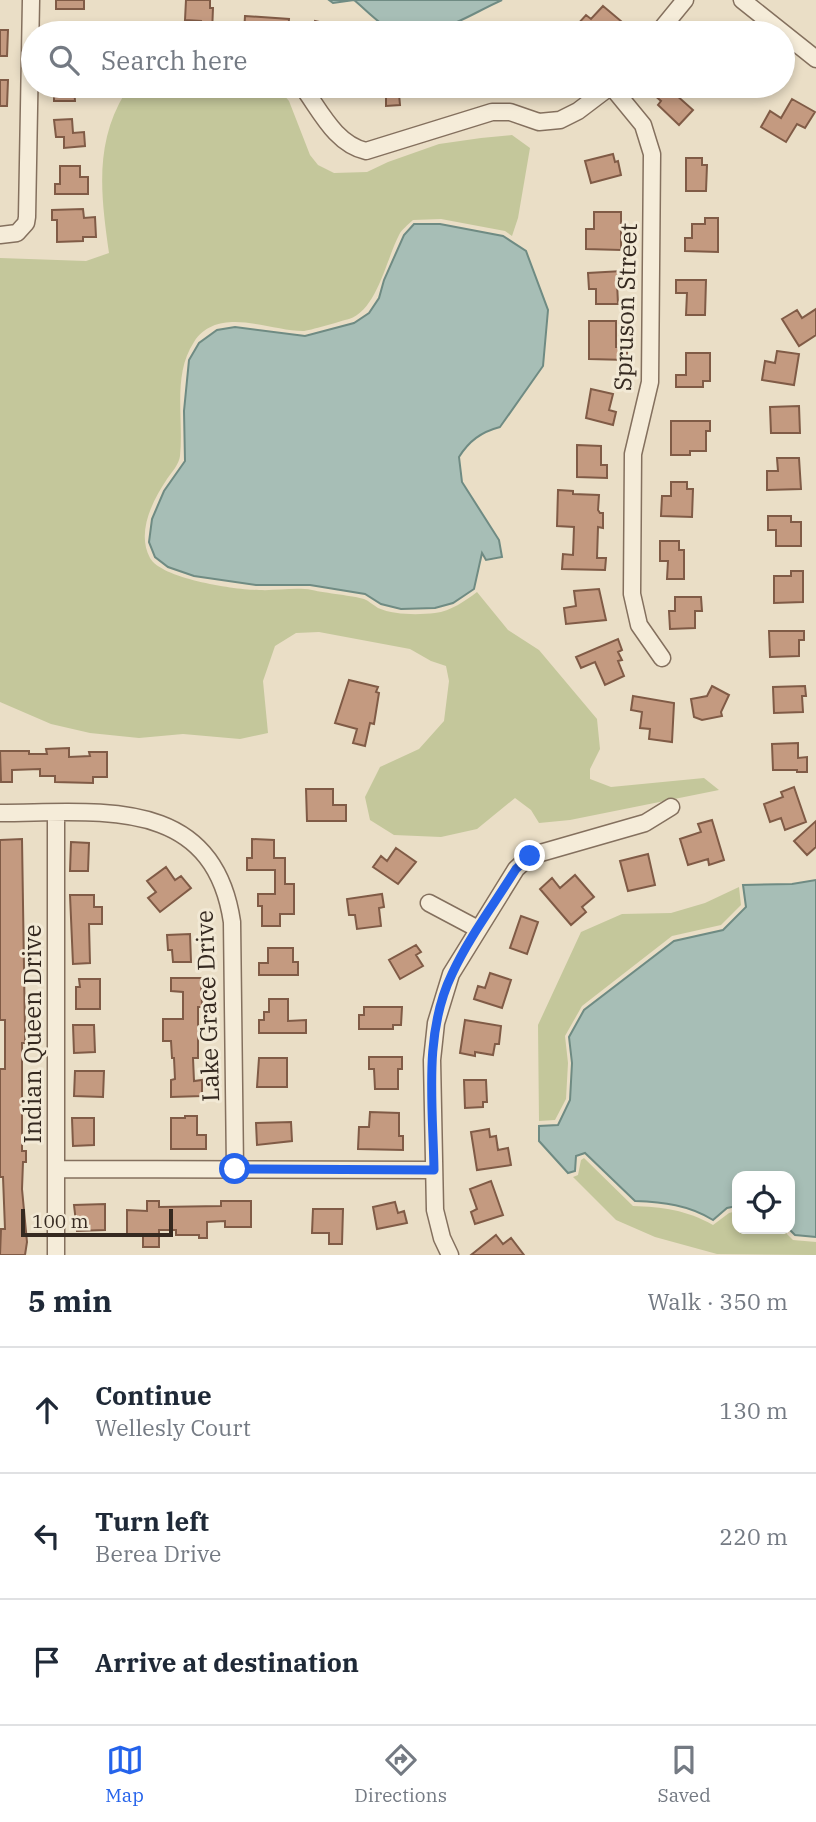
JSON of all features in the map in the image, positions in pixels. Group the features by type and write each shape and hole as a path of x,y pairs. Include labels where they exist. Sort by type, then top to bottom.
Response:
{"street":[{"path":"31,0 31,21"},
{"path":"668,21 685,0"},
{"path":"742,0 769,21"},
{"path":"795,42 816,58"},
{"path":"0,235 17,233 26,223 29,98"},
{"path":"311,98 341,140 353,148 366,151 492,111 510,112 539,122 560,120 595,98"},
{"name":"Spruson Street","path":"621,98 643,125 652,154 650,382 633,454 632,594 639,625 662,659"},
{"path":"450,1255 442,1238 435,1210 432,1059 436,1023 451,974 516,869 530,856 645,823 671,807"},
{"name":"Lake Grace Drive","path":"0,813 130,815 159,822 196,844 220,877 228,898 232,922 235,1169"},
{"name":"Indian Queen Drive","path":"56,813 56,1255"},
{"path":"429,903 478,929"},
{"path":"57,1169 434,1170"}],"green space":[{"path":"122,98 286,98 310,155 318,165 334,173 367,172 439,144 481,138 512,135 530,148 518,218 512,236 505,231 441,219 413,220 399,235 374,295 359,314 303,331 230,322 204,331 194,342 183,369 180,456 156,497 148,517 146,548 157,565 200,582 248,589 312,590 364,599 378,608 399,613 441,612 477,592 508,630 539,650 597,719 600,749 590,769 590,779 611,787 704,778 719,790 570,820 539,823 531,810 515,798 477,829 441,837 394,835 370,820 365,797 380,767 419,749 444,721 449,681 446,666 410,649 319,632 296,633 275,646 263,681 268,733 240,739 183,734 139,738 90,733 51,724 0,702 0,258 86,261 109,253 102,171 108,132"},
{"path":"739,887 741,905 721,925 672,936 582,1006 565,1036 568,1063 566,1099 555,1120 539,1121 538,1025 581,932 622,914 671,913 705,903"},
{"path":"584,1158 633,1206 674,1210 713,1225 732,1212 732,1234 787,1234 793,1240 816,1242 816,1255 717,1254 655,1237 616,1220 573,1177 578,1175 581,1160"}],"water":[{"path":"329,0 354,0 333,3"},
{"path":"354,0 502,0 459,21 377,21"},
{"path":"414,224 440,224 503,236 526,251 548,310 543,366 500,427 476,438 459,457 462,482 499,540 502,557 486,560 482,553 474,589 453,603 435,608 401,609 381,604 365,594 310,585 256,585 194,576 168,567 155,557 149,542 152,519 164,491 185,461 184,411 189,360 199,343 217,330 235,327 305,336 354,323 369,313 379,298 404,235"},
{"path":"816,880 816,1237 794,1234 795,1171 732,1171 732,1207 713,1220 675,1205 635,1201 585,1153 576,1156 575,1171 568,1173 539,1141 539,1126 558,1125 570,1100 572,1063 569,1037 584,1010 674,941 723,930 746,907 743,885 792,884"}],"building":[{"path":"56,0 84,0 84,9 56,9"},
{"path":"186,0 210,0 212,21 185,20"},
{"path":"603,6 621,21 581,21 586,15 591,19"},
{"path":"245,16 289,19 289,21 245,21"},
{"path":"0,30 8,30 7,56 0,56"},
{"path":"0,80 8,80 7,106 0,106"},
{"path":"54,98 75,98 75,101 54,101"},
{"path":"386,98 399,98 400,105 386,106"},
{"path":"658,98 680,98 693,110 679,125 658,105 661,101"},
{"path":"792,99 815,112 805,128 797,124 786,142 761,127 770,111 781,118"},
{"path":"72,119 73,133 84,132 85,146 64,148 64,137 56,137 54,120"},
{"path":"613,154 615,162 618,161 621,175 591,183 585,161"},
{"path":"686,158 702,158 702,165 707,165 706,191 686,191"},
{"path":"60,166 80,166 80,177 88,177 88,194 55,194 55,184 60,184"},
{"path":"83,209 84,218 95,217 96,237 83,237 83,241 57,242 57,220 52,220 52,210"},
{"path":"594,212 621,212 621,250 586,249 586,229 594,229"},
{"path":"705,218 718,218 718,252 685,251 685,238 692,238 692,224 705,224"},
{"path":"622,271 622,282 617,282 618,304 596,304 596,289 589,289 588,273"},
{"path":"676,280 706,280 705,315 686,315 687,293 676,293"},
{"path":"816,309 816,335 799,346 782,319 797,310 802,318"},
{"path":"589,321 616,321 616,347 627,347 627,360 589,359"},
{"path":"777,351 799,354 794,385 762,380 765,361 775,363"},
{"path":"686,353 710,353 710,381 703,381 703,387 676,387 676,375 686,375"},
{"path":"591,389 613,394 609,410 616,412 613,425 586,418"},
{"path":"799,406 800,433 771,433 770,407"},
{"path":"671,421 710,421 710,431 706,431 706,451 690,451 690,455 671,455"},
{"path":"577,445 601,446 601,465 607,465 607,478 577,477"},
{"path":"777,458 799,458 801,489 767,490 767,471 778,471"},
{"path":"671,482 687,482 687,489 693,489 692,517 661,516 662,496 671,496"},
{"path":"558,490 573,491 573,494 599,495 598,510 603,513 603,528 598,527 597,558 606,558 605,570 562,569 563,554 573,555 574,527 557,526"},
{"path":"768,516 791,516 791,522 801,522 801,546 776,546 776,530 768,530"},
{"path":"660,541 679,541 679,550 684,550 684,579 667,579 668,561 660,561"},
{"path":"791,571 803,571 803,602 774,603 774,576 791,576"},
{"path":"599,589 606,620 566,624 564,608 576,606 574,591"},
{"path":"675,597 701,597 702,611 695,611 695,628 670,629 669,611 675,611"},
{"path":"769,631 804,631 804,640 799,640 799,656 770,657"},
{"path":"618,639 622,650 618,652 622,660 618,661 624,676 605,685 595,662 581,668 576,657"},
{"path":"349,680 378,687 374,724 370,723 365,746 353,743 357,729 335,723"},
{"path":"712,686 729,695 721,712 722,716 702,720 694,717 691,699 707,696"},
{"path":"805,686 806,696 802,696 803,712 774,713 773,687"},
{"path":"633,696 674,703 672,742 649,739 650,729 640,728 642,712 631,710"},
{"path":"798,743 798,758 807,757 807,772 773,770 772,744"},
{"path":"69,748 69,757 90,756 89,752 107,752 107,777 93,777 93,783 55,782 55,776 40,776 40,769 12,770 12,782 1,782 0,751 47,754 46,749"},
{"path":"794,787 806,822 785,830 781,818 770,822 764,804 783,797 781,792"},
{"path":"306,789 333,789 333,805 346,805 346,821 307,821"},
{"path":"712,820 724,860 709,865 708,859 688,865 680,839 701,832 698,824"},
{"path":"816,821 816,847 807,855 794,841"},
{"path":"22,839 25,1043 22,1043 22,1151 26,1151 26,1162 23,1162 22,1189 27,1242 25,1255 0,1255 1,1229 5,1229 3,1177 0,1177 0,1069 5,1069 5,1020 0,1020 0,840"},
{"path":"252,839 274,840 274,858 285,858 285,884 294,884 294,914 280,914 280,926 262,926 262,906 258,906 258,894 275,894 275,870 247,870 247,858 252,858"},
{"path":"71,842 89,843 88,871 70,871"},
{"path":"396,848 416,862 398,884 373,867 381,856 387,861"},
{"path":"648,854 655,885 628,891 620,861"},
{"path":"166,867 175,880 181,876 191,888 160,912 148,898 156,892 147,881"},
{"path":"575,875 594,897 582,907 586,912 571,925 540,889 552,878 560,888"},
{"path":"382,894 384,907 379,908 381,926 357,929 355,915 349,915 347,899"},
{"path":"70,895 94,895 94,907 102,907 102,924 89,924 90,963 73,964"},
{"path":"521,916 538,922 527,954 510,948"},
{"path":"190,934 191,962 173,962 172,950 168,950 167,935"},
{"path":"416,945 421,952 416,955 423,966 400,979 389,960"},
{"path":"268,948 293,948 293,962 298,962 298,975 259,975 259,963 268,963"},
{"path":"490,973 511,980 502,1008 474,999 478,986 485,988"},
{"path":"171,978 201,978 198,1058 193,1058 194,1081 202,1080 202,1096 171,1097 171,1080 175,1079 174,1058 171,1041 163,1041 163,1019 183,1019 183,992 171,991"},
{"path":"79,979 100,979 100,1009 76,1009 76,987 80,987"},
{"path":"269,999 288,999 288,1021 306,1020 306,1033 259,1033 259,1020 264,1020 264,1012 269,1012"},
{"path":"364,1007 402,1007 401,1025 393,1025 393,1029 359,1029 359,1015 364,1015"},
{"path":"465,1020 501,1026 499,1044 495,1044 493,1055 460,1053"},
{"path":"73,1025 94,1025 95,1052 74,1053"},
{"path":"369,1057 402,1057 402,1069 398,1069 398,1089 375,1089 374,1069 369,1069"},
{"path":"259,1058 287,1058 287,1087 257,1087"},
{"path":"75,1071 104,1071 103,1097 74,1096"},
{"path":"464,1080 486,1080 487,1102 483,1102 483,1107 465,1108"},
{"path":"370,1112 399,1113 399,1136 403,1136 403,1150 358,1149 359,1127 369,1127"},
{"path":"197,1116 197,1135 206,1135 206,1149 171,1149 171,1118"},
{"path":"72,1118 94,1118 94,1145 73,1146"},
{"path":"291,1122 292,1141 257,1145 256,1123"},
{"path":"489,1129 490,1137 496,1136 498,1150 508,1148 511,1165 477,1170 471,1132"},
{"path":"491,1181 503,1215 475,1224 471,1212 477,1209 470,1189"},
{"path":"147,1201 159,1201 159,1207 221,1206 221,1201 251,1201 251,1227 225,1227 225,1221 207,1222 207,1238 199,1238 199,1235 176,1235 176,1230 159,1230 159,1247 143,1247 143,1234 127,1234 127,1210 147,1211"},
{"path":"395,1202 398,1213 404,1211 407,1223 377,1229 373,1207"},
{"path":"105,1204 105,1230 77,1231 74,1205"},
{"path":"313,1209 343,1209 342,1244 329,1244 329,1233 312,1233"},
{"path":"496,1235 503,1244 511,1238 524,1255 471,1255"}],"route":[{"path":"235,1169 434,1170 432,1059 436,1023 451,974 516,869 530,856"}]}
